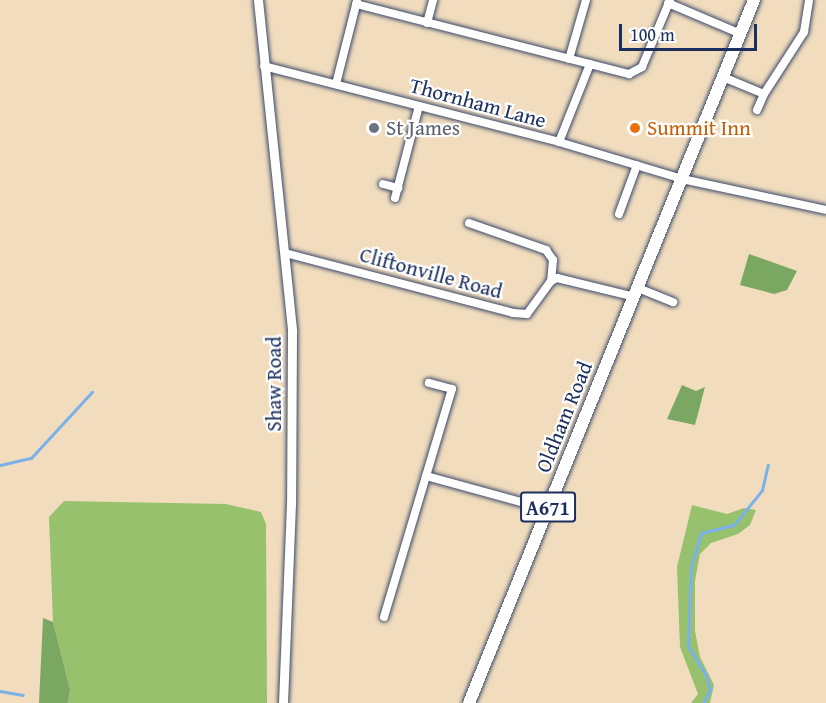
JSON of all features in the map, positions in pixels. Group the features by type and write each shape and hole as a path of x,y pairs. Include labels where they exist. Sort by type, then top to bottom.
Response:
{"main road":[{"name":"A671","path":"682,179 754,0"},
{"name":"Oldham Road","path":"469,703 682,179"}],"street":[{"name":"Shaw Road","path":"258,0 285,253 293,405 283,703"},
{"path":"427,23 433,0"},
{"path":"569,59 586,0"},
{"path":"757,110 764,94 804,32 809,0"},
{"path":"336,84 357,2 427,23 629,74 638,73 669,2 741,34"},
{"path":"560,142 590,64"},
{"name":"Thornham Lane","path":"264,66 560,142 682,179 826,210"},
{"path":"723,77 764,94"},
{"path":"395,198 418,106"},
{"path":"619,214 637,165"},
{"path":"383,184 398,188"},
{"path":"469,224 546,250 553,260 551,281"},
{"name":"Cliftonville Road","path":"285,253 513,313 527,314 551,281"},
{"path":"551,281 557,278 673,302"},
{"path":"384,616 452,389 429,383"},
{"path":"426,476 547,509"}],"green space":[{"path":"749,254 797,271 787,290 774,294 740,285"},
{"path":"682,385 696,391 705,387 695,425 667,419"},
{"path":"64,501 226,504 261,512 266,524 267,703 68,703 70,689 53,622 49,517"},
{"path":"692,505 727,514 744,508 756,510 750,525 738,534 711,543 700,554 695,581 695,631 700,657 714,685 710,703 691,703 698,694 680,647 677,567"},
{"path":"43,618 53,622 70,689 68,703 39,703"}],"waterway":[{"path":"0,465 31,458 92,392"},
{"path":"703,703 710,690 706,675 688,646 691,566 701,533 734,525 762,490 768,465"},
{"path":"0,691 23,695"}],"place":[{"name":"St James","path":"374,128"},
{"name":"Summit Inn","path":"635,128"}]}
